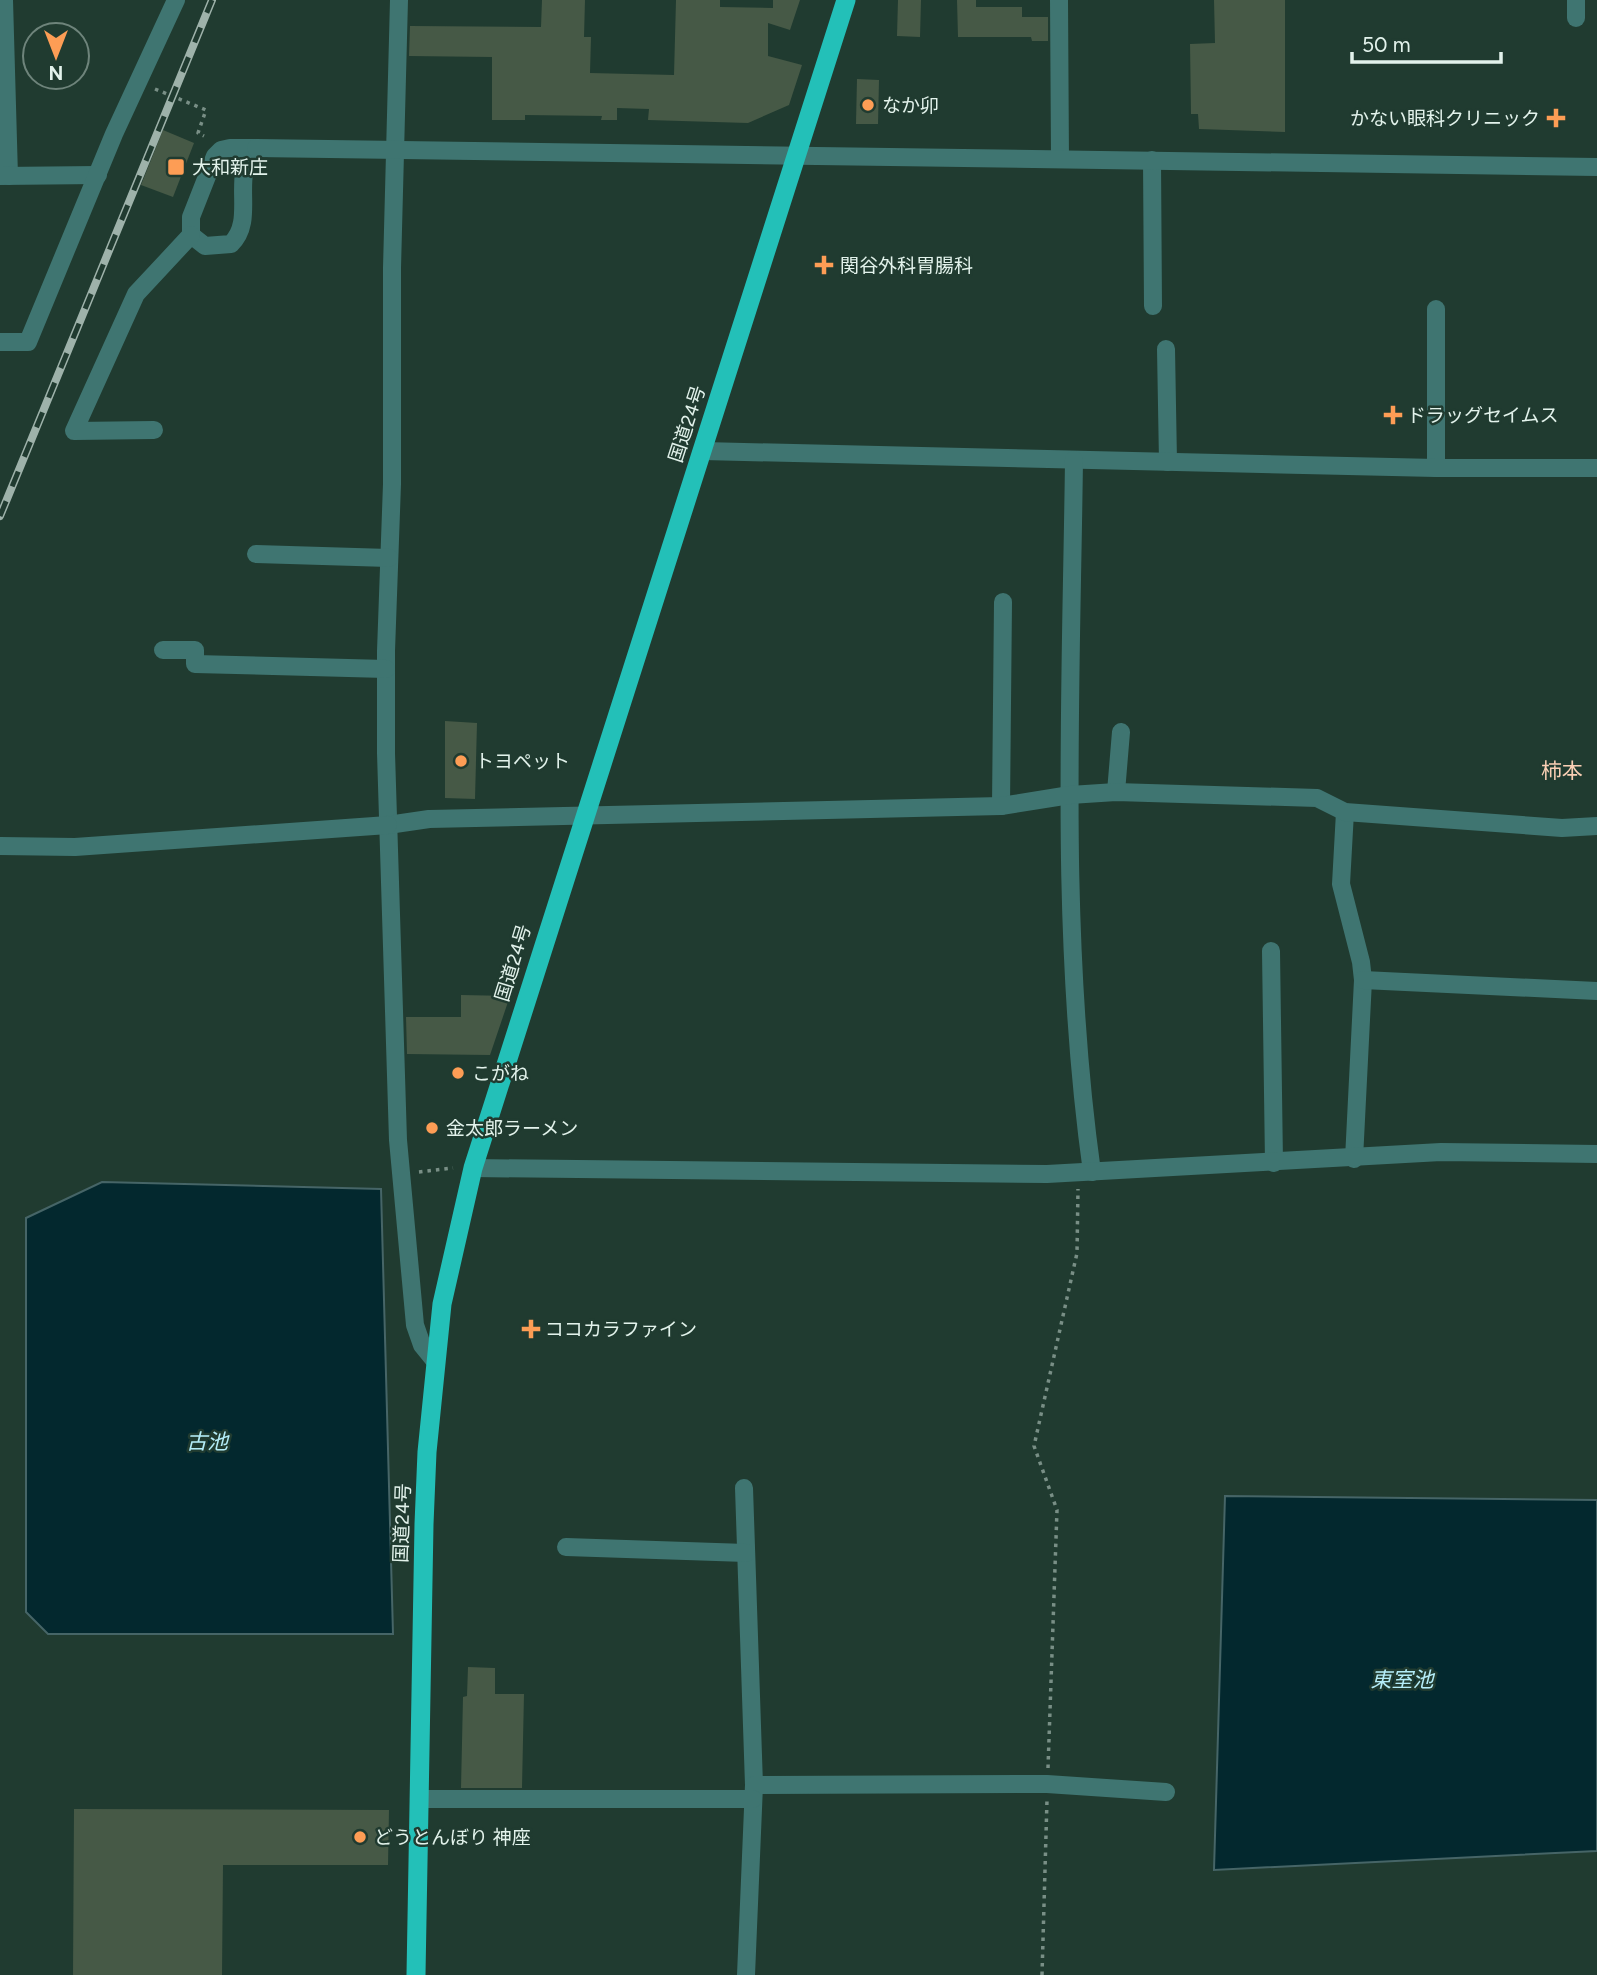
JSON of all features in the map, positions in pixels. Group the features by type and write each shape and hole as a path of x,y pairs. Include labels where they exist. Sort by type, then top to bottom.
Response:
{"highway":[{"name":"国道24号","path":"416,1975 424,1524 435,1361 442,1304 473,1168 846,0"}],"street":[{"path":"4,0 5,176 98,175"},
{"path":"0,342 28,342 176,0"},
{"path":"399,0 386,669 388,825 401,1180 415,1325 422,1345 435,1361"},
{"path":"1059,0 1060,159"},
{"path":"154,430 74,431 136,294 191,235 191,217 215,156 221,150 230,148 1597,167"},
{"path":"191,235 205,246 231,244 238,237 241,228 242,171 247,157 256,148"},
{"path":"1152,160 1153,306"},
{"path":"1436,309 1436,468"},
{"path":"1166,349 1168,462"},
{"path":"703,451 1436,468 1597,468"},
{"path":"1074,460 1068,841 1070,946 1085,1173"},
{"path":"256,554 389,558"},
{"path":"1001,806 1003,602"},
{"path":"163,650 195,650 195,664 386,669"},
{"path":"1116,792 1121,732"},
{"path":"0,846 75,847 388,825 429,819 1001,806 1070,795 1116,792 1317,798 1345,812 1562,828 1597,826"},
{"path":"1345,812 1341,884 1363,980 1354,1159"},
{"path":"1270,951 1274,1163"},
{"path":"1363,980 1597,991"},
{"path":"473,1168 1085,1173 1441,1152 1597,1154"},
{"path":"744,1488 754,1792 746,1975"},
{"path":"566,1547 746,1553"},
{"path":"421,1799 1047,1784 1166,1792"}],"path":[{"path":"150,88 206,110 198,133 204,136"},
{"path":"401,1180 426,1170 473,1168"},
{"path":"1042,1975 1057,1510 1034,1446 1077,1253 1085,1173"}],"water":[{"name":"古池","path":"102,1182 381,1189 393,1634 48,1634 26,1612 26,1218"},
{"name":"東室池","path":"1225,1496 1597,1500 1597,1851 1214,1870"}],"building":[{"path":"542,0 585,0 584,37 591,37 590,73 674,75 676,0 720,0 720,7 773,8 773,0 800,0 790,30 768,23 768,56 802,65 789,105 748,123 648,120 649,109 617,108 617,120 601,120 602,116 525,115 525,120 492,120 492,57 409,56 410,26 541,27"},
{"path":"898,0 921,0 920,37 897,36"},
{"path":"957,0 976,0 976,7 1022,7 1022,17 1048,17 1048,41 1032,41 1031,37 958,37"},
{"path":"1214,0 1285,0 1285,132 1199,129 1198,114 1191,114 1190,44 1215,43"},
{"path":"857,79 879,80 878,124 856,124"},
{"path":"163,130 194,143 173,197 141,185"},
{"name":"トヨペット","path":"445,721 477,723 475,799 445,798"},
{"path":"461,995 510,996 490,1055 407,1054 406,1017 461,1017"},
{"path":"468,1667 495,1668 495,1694 524,1694 522,1788 461,1788 463,1697 467,1696"},
{"path":"74,1809 389,1810 388,1865 223,1865 222,1975 73,1975"}],"railway":[{"path":"0,516 212,0"}],"place":[{"name":"なか卯","path":"868,105"},
{"name":"かない眼科クリニック","path":"1556,118"},
{"name":"大和新庄","path":"176,167"},
{"name":"関谷外科胃腸科","path":"824,265"},
{"name":"ドラッグセイムス","path":"1393,415"},
{"name":"トヨペット","path":"461,761"},
{"name":"こがね","path":"458,1073"},
{"name":"金太郎ラーメン","path":"432,1128"},
{"name":"ココカラファイン","path":"531,1329"},
{"name":"どうとんぼり 神座","path":"360,1837"}],"district":[{"name":"柿本","path":"1562,770"}]}
